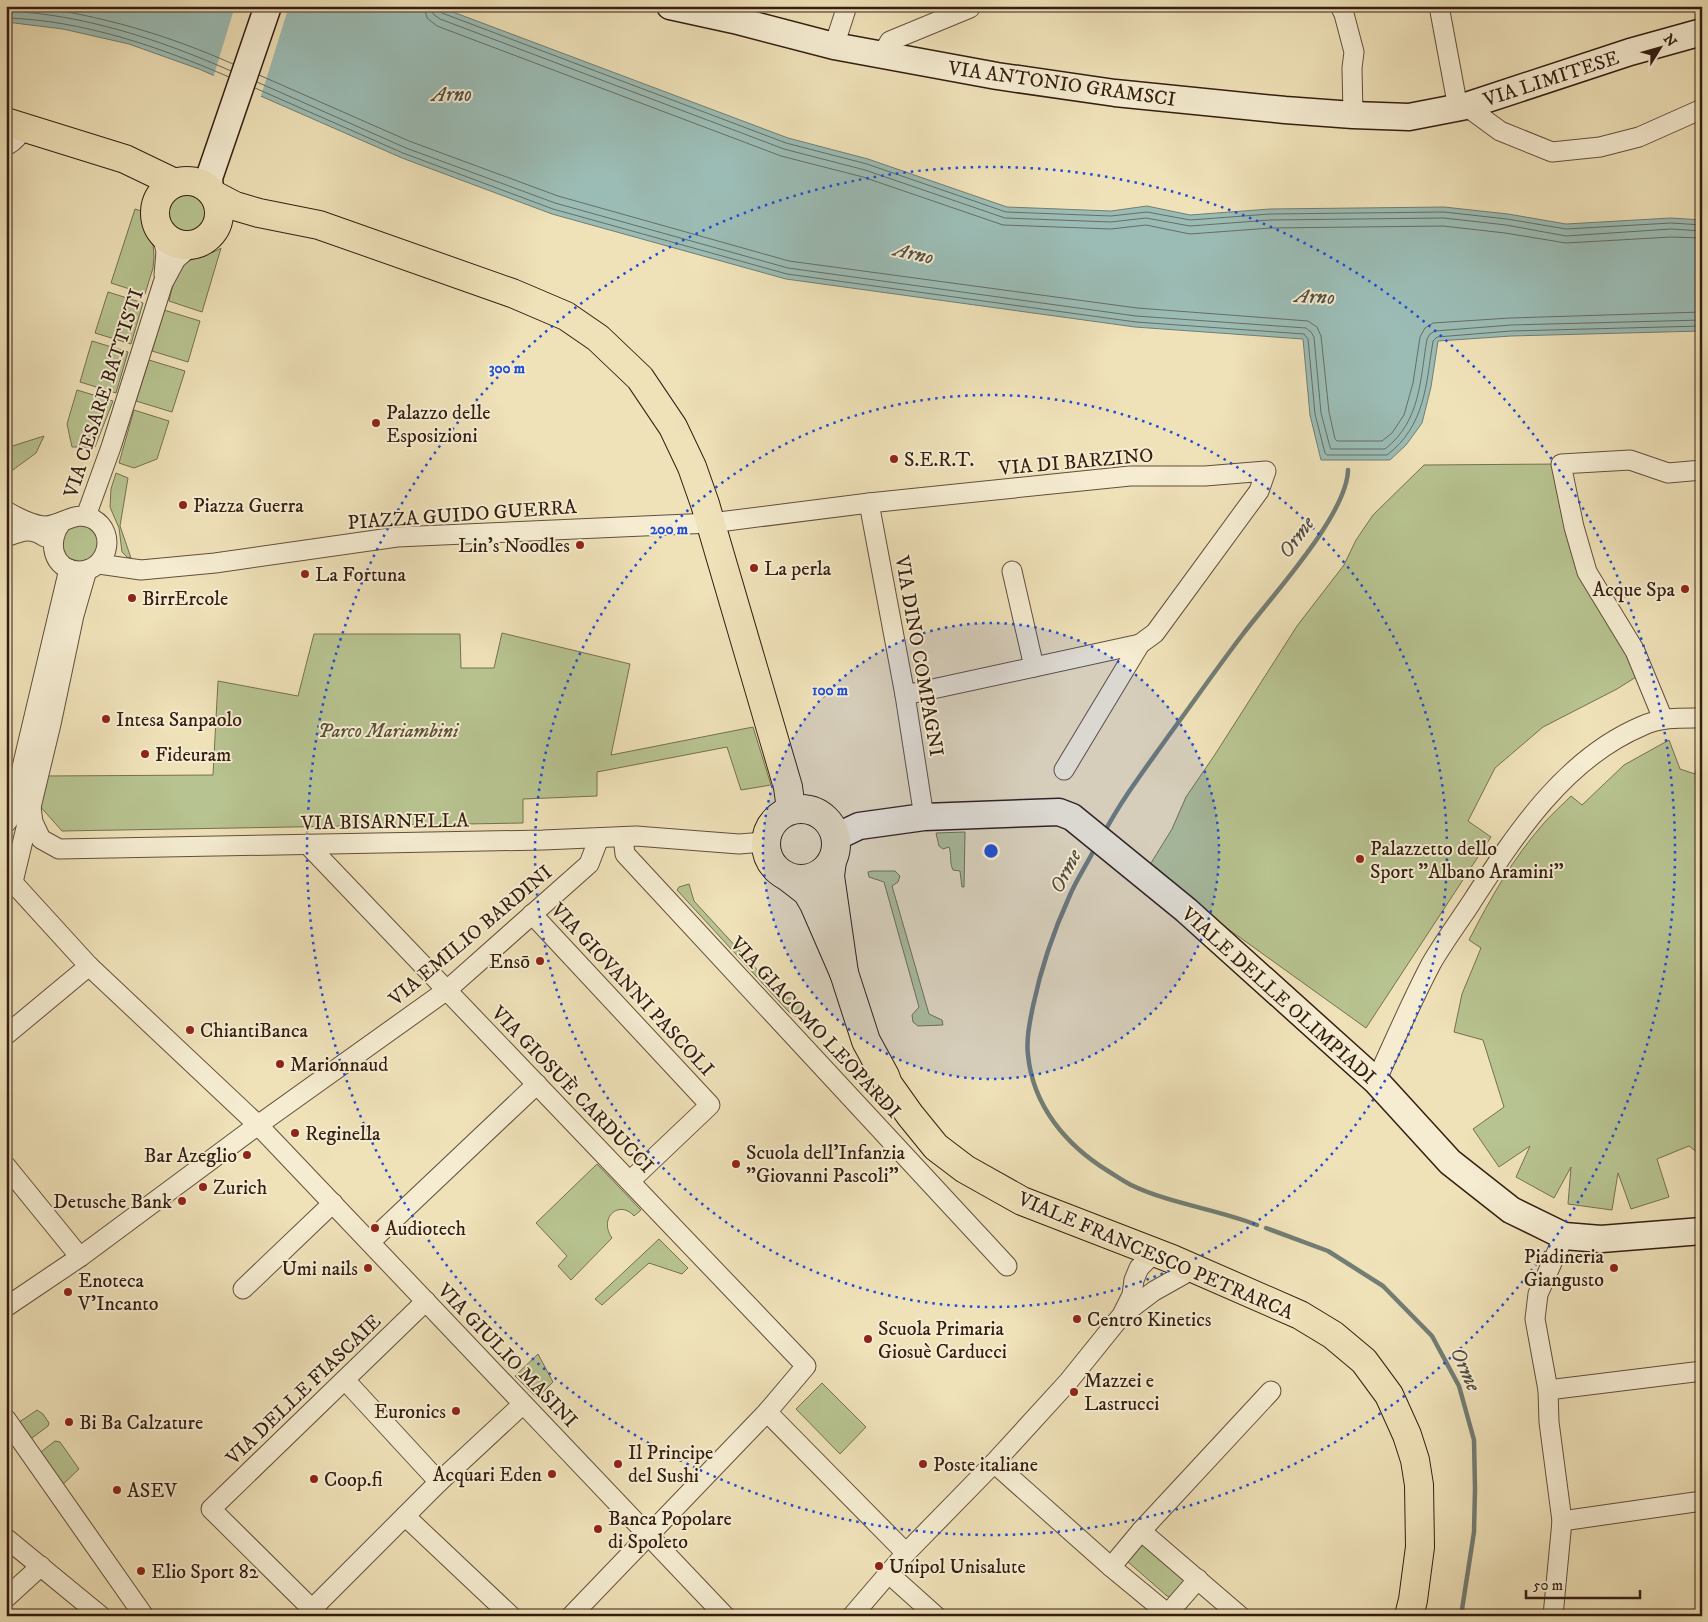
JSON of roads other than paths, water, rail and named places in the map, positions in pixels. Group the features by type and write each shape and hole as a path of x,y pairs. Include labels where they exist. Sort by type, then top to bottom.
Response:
{"main road":[{"path":"254,6 210,158 209,178 154,211 156,222 161,232 167,238 183,245 259,222 296,221"},
{"path":"210,158 268,6"},
{"name":"VIA ANTONIO GRAMSCI","path":"670,6 881,56 1115,93 1353,115 1409,117 1462,107"},
{"name":"VIA LIMITESE","path":"1462,107 1630,52 1702,32"},
{"path":"12,132 125,158 218,204 218,223 203,238"},
{"path":"188,190 259,214 319,225 512,293 566,316 598,338 640,378 673,427 692,467 711,523 788,787 791,809"},
{"path":"765,842 767,834 776,818 791,809 806,808 820,813 830,824 834,849 827,868 814,877 797,879 786,876"},
{"name":"VIALE DELLE OLIMPIADI","path":"834,849 859,826 924,817 1059,812 1072,817 1186,910 1376,1081 1450,1162 1511,1210 1564,1236 1601,1238 1702,1231"},
{"name":"VIALE FRANCESCO PETRARCA","path":"765,842 769,860 774,867 798,884 810,898 844,973 866,1041 888,1084 936,1147 965,1169 1022,1201 1174,1260 1300,1315 1333,1335 1364,1361 1389,1395 1407,1435 1415,1460 1419,1485 1420,1547 1409,1616"},
{"name":"VIALE FRANCESCO PETRARCA","path":"834,849 830,876 844,973"}],"street":[{"path":"834,46 847,6"},
{"path":"1340,6 1354,52 1352,68 1353,115"},
{"path":"1440,6 1462,107 1500,131 1552,152 1600,147 1639,138 1702,109"},
{"path":"881,56 890,41 970,8"},
{"name":"VIA CESARE BATTISTI","path":"86,516 111,447 163,283 166,251 161,232"},
{"name":"VIA CESARE BATTISTI","path":"163,283 176,259 184,250 203,238"},
{"path":"1663,719 1635,651 1587,572 1574,527 1561,464 1630,460 1668,473 1702,470"},
{"name":"VIA DI BARZINO","path":"711,523 870,503 1130,476 1205,476 1266,471 1259,492 1155,633 1140,644"},
{"name":"VIA DINO COMPAGNI","path":"870,503 905,695 924,817"},
{"path":"6,511 32,523 44,526 61,523"},
{"path":"86,516 94,520 106,533 108,542 104,558 85,568 61,563 55,556 53,547 53,538 56,530 68,518 86,516"},
{"name":"PIAZZA GUIDO GUERRA","path":"85,568 141,570 216,562 397,537 711,523"},
{"path":"6,537 29,530 37,532 53,547"},
{"path":"10,878 31,807 85,568"},
{"path":"6,822 10,818 85,568"},
{"path":"1012,571 1034,667"},
{"path":"905,695 1140,644"},
{"path":"1064,770 1140,644"},
{"path":"1376,1081 1432,963 1506,849 1540,806 1574,770 1614,740 1643,725 1663,719 1702,718"},
{"name":"VIA BISARNELLA","path":"31,807 33,822 41,839 59,849 623,837 718,841 739,844 765,842"},
{"name":"VIA GIACOMO LEOPARDI","path":"623,837 625,854 1007,1266"},
{"name":"VIA EMILIO BARDINI","path":"6,1307 80,1257 258,1125 447,990 589,864 599,838"},
{"name":"VIA GIOSUÈ CARDUCCI","path":"307,844 806,1366 767,1412"},
{"name":"VIA GIULIO MASINI","path":"10,878 89,966 258,1125 725,1616"},
{"name":"VIA GIOVANNI PASCOLI","path":"532,914 710,1105 626,1178"},
{"path":"6,1035 89,966"},
{"path":"370,1242 537,1084"},
{"path":"6,1166 80,1257"},
{"path":"243,1289 333,1203"},
{"path":"1553,1616 1562,1521 1549,1422 1548,1390 1535,1319 1538,1294 1564,1236"},
{"path":"1121,1239 1132,1266 1134,1280"},
{"path":"852,1616 906,1553 994,1463 1068,1382 1122,1315 1132,1295 1134,1280 1139,1268 1174,1260"},
{"path":"1122,1315 1156,1290 1174,1260"},
{"name":"VIA DELLE FIASCAIE","path":"315,1613 211,1509 426,1301"},
{"path":"1548,1390 1702,1371"},
{"path":"345,1380 439,1482"},
{"path":"1111,1567 1141,1531 1271,1391"},
{"path":"315,1613 405,1516 523,1404"},
{"path":"571,1616 767,1412 906,1553"},
{"path":"6,1419 144,1616"},
{"path":"994,1463 1167,1615 1198,1579"},
{"path":"1562,1521 1702,1502"},
{"path":"405,1516 510,1616"},
{"path":"1141,1531 1240,1616"},
{"path":"6,1538 101,1616"},
{"path":"6,1598 41,1566"},
{"path":"888,1573 936,1616"}],"water":[{"name":"Arno","path":"6,6 437,6 788,138 868,159 1007,207 1111,211 1147,206 1190,215 1270,209 1444,207 1508,214 1566,224 1671,218 1702,220 1702,331 1511,336 1438,341 1431,387 1422,423 1406,445 1390,460 1321,460 1310,415 1303,339 1135,327 786,279 552,214 402,158 199,69 129,44 63,29 6,22"}],"waterway":[{"name":"Orme","path":"1104,833 1126,796 1167,738 1233,647 1322,532 1344,488 1348,470"},
{"name":"Orme","path":"1095,848 1073,889 1059,922 1048,949 1036,992 1028,1036 1028,1055 1031,1074 1037,1091 1044,1107 1054,1122 1078,1149 1122,1180 1146,1192 1257,1225"},
{"name":"Orme","path":"1266,1228 1328,1251 1383,1286 1432,1336 1459,1386 1474,1440 1475,1489 1474,1532 1461,1616"}],"place":[{"name":"Palazzo delle Esposizioni","path":"376,423"},
{"name":"S.E.R.T.","path":"894,459"},
{"name":"Piazza Guerra","path":"183,505"},
{"name":"Lin's Noodles","path":"580,545"},
{"name":"La perla","path":"754,568"},
{"name":"La Fortuna","path":"305,574"},
{"name":"Acque Spa","path":"1685,589"},
{"name":"BirrErcole","path":"132,598"},
{"name":"Intesa Sanpaolo","path":"106,719"},
{"name":"Fideuram","path":"145,754"},
{"name":"Palazzetto dello Sport \"Albano Aramini\"","path":"1360,859"},
{"name":"Ensō","path":"540,961"},
{"name":"ChiantiBanca","path":"190,1030"},
{"name":"Marionnaud","path":"280,1064"},
{"name":"Reginella","path":"295,1133"},
{"name":"Bar Azeglio","path":"247,1155"},
{"name":"Scuola dell'Infanzia \"Giovanni Pascoli\"","path":"736,1164"},
{"name":"Zurich","path":"203,1187"},
{"name":"Detusche Bank","path":"182,1201"},
{"name":"Audiotech","path":"375,1228"},
{"name":"Umi nails","path":"368,1268"},
{"name":"Piadineria Giangusto","path":"1614,1268"},
{"name":"Enoteca V'Incanto","path":"68,1292"},
{"name":"Centro Kinetics","path":"1077,1319"},
{"name":"Scuola Primaria Giosuè Carducci","path":"868,1339"},
{"name":"Mazzei e Lastrucci","path":"1074,1392"},
{"name":"Euronics","path":"456,1411"},
{"name":"Bi Ba Calzature","path":"69,1422"},
{"name":"Il Principe del Sushi","path":"618,1464"},
{"name":"Poste italiane","path":"923,1464"},
{"name":"Acquari Eden","path":"552,1474"},
{"name":"Coop.fi","path":"314,1479"},
{"name":"ASEV","path":"117,1490"},
{"name":"Banca Popolare di Spoleto","path":"598,1529"},
{"name":"Unipol Unisalute","path":"879,1566"},
{"name":"Elio Sport 82","path":"141,1571"}],"park label":[{"name":"Parco Mariambini","path":"388,730"}]}
